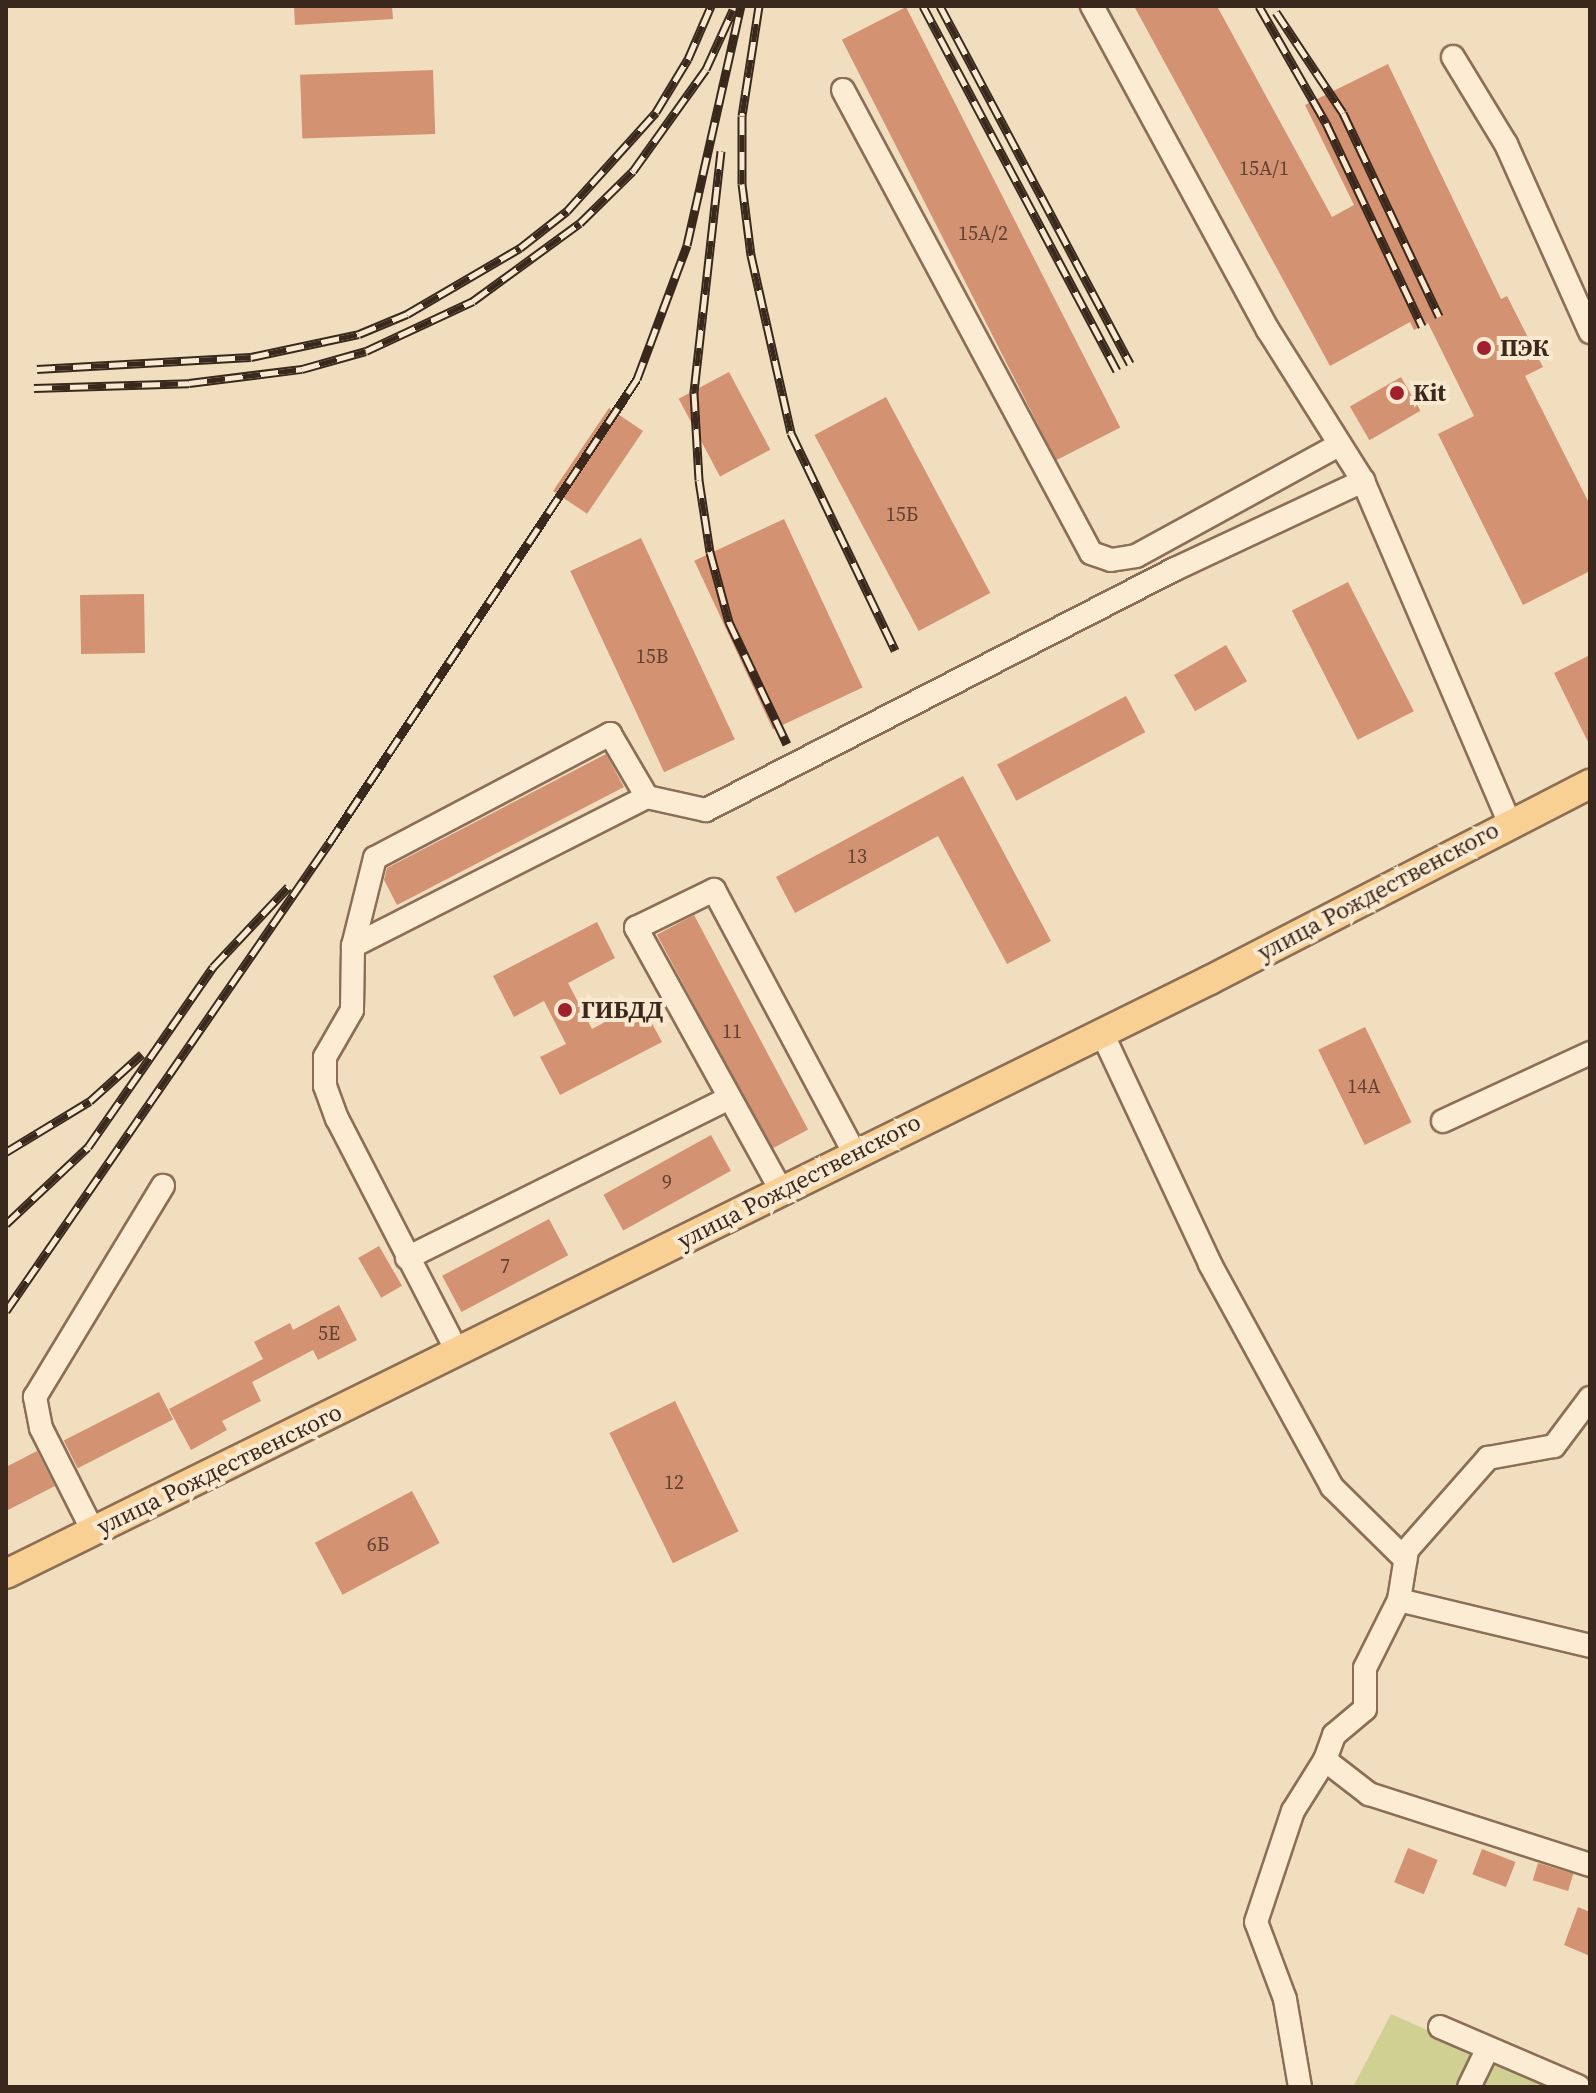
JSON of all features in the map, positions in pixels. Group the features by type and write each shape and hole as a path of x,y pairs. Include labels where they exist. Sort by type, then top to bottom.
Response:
{"main road":[{"path":"1509,821 1590,775"},
{"name":"улица Рождественского","path":"6,1574 782,1192 854,1152 1102,1033 1509,821 1590,784"}],"street":[{"path":"1092,6 1268,330 1363,481 1509,821"},
{"path":"1453,57 1506,144 1590,332"},
{"path":"843,90 1091,553 1111,560 1136,556 1339,445"},
{"path":"353,946 647,797 706,810 1160,576 1363,481"},
{"path":"457,1351 407,1258 325,1086 325,1057 352,1010 353,946 375,858 610,734 647,797"},
{"path":"782,1192 727,1099 636,928 714,890 854,1152"},
{"path":"1102,1033 1210,1264 1332,1487 1405,1559"},
{"path":"1443,1121 1590,1053"},
{"path":"407,1258 727,1099"},
{"path":"93,1531 41,1428 35,1397 163,1186"},
{"path":"1300,2087 1285,1999 1256,1922 1293,1811 1325,1760 1334,1735 1365,1709 1365,1668 1399,1600 1407,1550 1488,1458 1554,1446 1590,1398"},
{"path":"1399,1600 1590,1646"},
{"path":"1325,1760 1369,1794 1590,1865"},
{"path":"1440,2027 1579,2087"},
{"path":"1469,2087 1488,2048"}],"green space":[{"path":"1391,2014 1556,2087 1353,2087"}],"building":[{"path":"294,6 392,6 393,19 295,25"},
{"path":"1134,6 1217,6 1332,217 1354,205 1305,105 1388,64 1501,299 1507,296 1543,367 1525,376 1590,505 1590,571 1523,605 1438,434 1474,416 1428,323 1414,330 1410,322 1330,366"},
{"path":"906,7 1120,428 1056,460 842,40"},
{"path":"433,70 435,134 302,139 300,75"},
{"path":"729,372 770,450 720,476 679,399"},
{"path":"1401,377 1420,411 1369,440 1350,406"},
{"path":"886,397 990,593 919,631 814,435"},
{"path":"609,408 643,431 587,514 553,491"},
{"path":"784,519 863,688 773,729 694,561"},
{"path":"641,538 735,739 664,772 570,571"},
{"path":"1348,582 1414,711 1358,740 1292,611"},
{"path":"144,594 145,653 81,654 80,595"},
{"path":"1226,645 1247,681 1195,711 1174,675"},
{"path":"1590,655 1590,746 1554,673"},
{"path":"1126,696 1145,732 1016,801 997,765"},
{"path":"606,754 624,787 397,905 384,880 387,868"},
{"path":"963,776 1051,941 1007,964 938,836 795,913 776,877"},
{"path":"694,915 808,1130 771,1149 657,935"},
{"name":"ГИБДД","path":"597,922 615,958 568,983 592,1029 641,1003 662,1042 560,1095 540,1057 566,1044 544,1001 514,1017 493,976"},
{"path":"1365,1027 1411,1122 1365,1145 1318,1050"},
{"path":"711,1135 731,1171 623,1230 603,1195"},
{"path":"549,1219 568,1255 461,1312 442,1276"},
{"path":"379,1246 402,1286 381,1298 358,1258"},
{"path":"339,1305 357,1340 318,1360 313,1350 252,1382 261,1401 222,1421 227,1430 191,1450 169,1409 263,1359 254,1342 290,1323 293,1330"},
{"path":"159,1392 173,1420 78,1468 64,1441"},
{"path":"675,1401 739,1531 673,1563 609,1433"},
{"path":"37,1451 55,1486 6,1511 6,1467"},
{"path":"412,1491 440,1543 343,1595 315,1543"},
{"path":"1408,1848 1438,1860 1424,1894 1394,1882"},
{"path":"1482,1849 1516,1862 1506,1887 1472,1874"},
{"path":"1538,1863 1573,1874 1568,1891 1533,1880"},
{"path":"1578,1907 1590,1912 1590,1956 1564,1945"}],"railway":[{"path":"37,369 251,357 359,334 407,314 520,248 567,211 656,112 688,59 711,6"},
{"path":"6,1311 329,843 637,379 687,245 741,6"},
{"path":"759,6 742,116 742,184 751,255 791,433 895,650"},
{"path":"923,6 1117,371"},
{"path":"940,6 1130,364"},
{"path":"1259,6 1326,123 1422,326"},
{"path":"34,388 189,383 302,369 366,351 473,301 580,223 633,171 706,69 733,10"},
{"path":"1276,12 1343,113 1439,316"},
{"path":"721,151 694,393 699,480 710,552 729,622 787,744"},
{"path":"6,1224 88,1147 213,967 288,887"},
{"path":"6,1152 90,1101 142,1054"}],"place":[{"name":"ПЭК","path":"1484,348"},
{"name":"Kit","path":"1397,393"},
{"name":"ГИБДД","path":"565,1010"}]}
